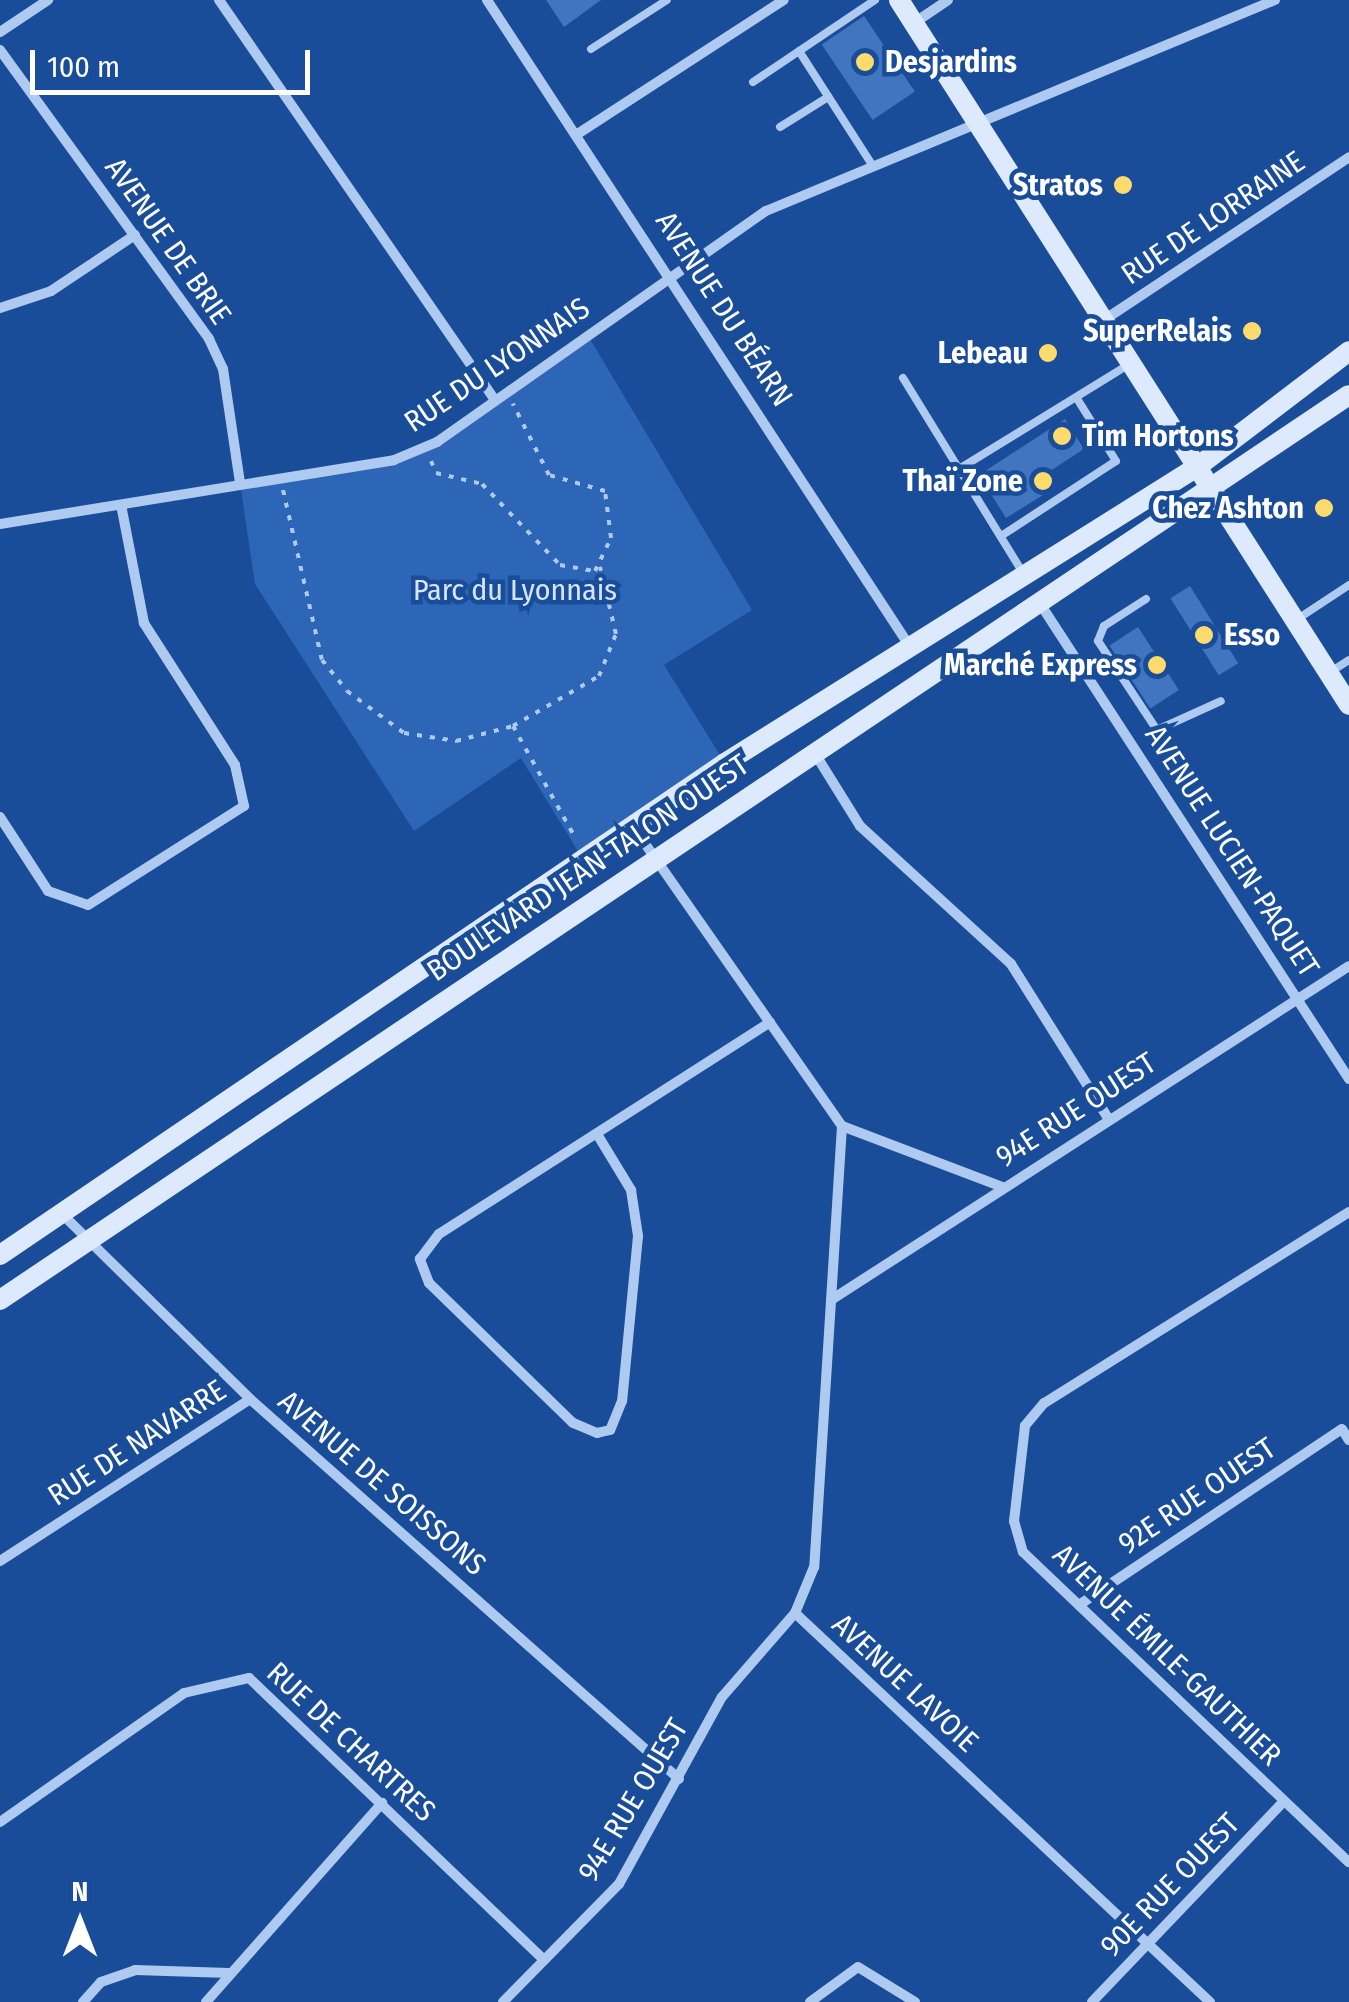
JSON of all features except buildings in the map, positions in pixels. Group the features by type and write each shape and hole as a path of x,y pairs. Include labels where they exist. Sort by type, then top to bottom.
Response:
{"street":[{"path":"0,32 48,0"},
{"path":"218,0 494,400"},
{"name":"AVENUE DU BÉARN","path":"486,0 675,277 913,651"},
{"path":"579,133 784,0"},
{"path":"900,0 1349,705"},
{"path":"914,23 948,0"},
{"name":"RUE DU LYONNAIS","path":"0,524 279,478 425,447 766,211 871,163 1275,0"},
{"name":"AVENUE DE BRIE","path":"0,50 135,236 223,369 240,484"},
{"name":"RUE DE LORRAINE","path":"1104,320 1349,157"},
{"path":"0,308 51,292 135,236"},
{"name":"BOULEVARD JEAN-TALON OUEST","path":"0,1255 632,825 913,651 1197,467 1349,352"},
{"name":"BOULEVARD JEAN-TALON OUEST","path":"0,1300 1349,395"},
{"path":"0,818 48,891 88,906 244,806 243,779 144,624 121,505"},
{"name":"AVENUE LUCIEN-PAQUET","path":"1038,601 1349,1079"},
{"path":"814,752 860,826 1011,964 1108,1118"},
{"path":"632,825 842,1126 1003,1187"},
{"name":"94E RUE OUEST","path":"832,1300 1108,1118 1349,966"},
{"path":"597,1134 632,1190 638,1236 622,1401 610,1430 597,1432 573,1423 428,1283 420,1259 440,1234 770,1022"},
{"name":"AVENUE LAVOIE","path":"842,1126 814,1567 794,1613 1210,2002"},
{"name":"AVENUE ÉMILE-GAUTHIER","path":"1349,1212 1033,1414 1014,1536 1079,1605 1349,1862"},
{"name":"AVENUE DE SOISSONS","path":"62,1214 250,1400 679,1778"},
{"name":"RUE DE NAVARRE","path":"0,1561 250,1400"},
{"name":"92E RUE OUEST","path":"1079,1605 1342,1428 1349,1440"},
{"name":"94E RUE OUEST","path":"504,2002 619,1884 722,1697 794,1613"},
{"name":"RUE DE CHARTRES","path":"0,1822 184,1693 228,1676 268,1692 544,1960"},
{"name":"90E RUE OUEST","path":"1092,2002 1284,1802"},
{"path":"206,2002 382,1803"},
{"path":"810,2002 858,1967 915,2002"},
{"path":"83,2002 101,1982 135,1970 229,1973"}],"lane":[{"path":"591,49 667,0"},
{"path":"753,82 876,0"},
{"path":"799,51 871,163"},
{"path":"780,127 828,96"},
{"path":"959,470 1130,363"},
{"path":"903,378 1025,577"},
{"path":"1001,536 1116,461 1076,397"},
{"path":"1294,621 1349,585"},
{"path":"1146,599 1104,626 1098,641 1157,730 1220,702"},
{"path":"1328,673 1349,660"}],"path":[{"path":"279,478 322,660 347,691 404,733 456,742 513,726 599,676 616,634 600,567 610,538 604,491 549,475 504,392"},
{"path":"425,447 436,472 482,484 560,565 576,573 600,567"},
{"path":"513,726 586,856"}],"green space":[{"name":"Parc du Lyonnais","path":"587,334 752,610 664,665 725,763 582,858 521,758 414,831 255,584 240,483 394,460 437,442"}],"place":[{"name":"Desjardins","path":"865,62"},
{"name":"Stratos","path":"1123,185"},
{"name":"SuperRelais","path":"1252,331"},
{"name":"Lebeau","path":"1048,353"},
{"name":"Tim Hortons","path":"1062,436"},
{"name":"Thaï Zone","path":"1043,481"},
{"name":"Chez Ashton","path":"1324,508"},
{"name":"Esso","path":"1204,635"},
{"name":"Marché Express","path":"1157,665"}]}
